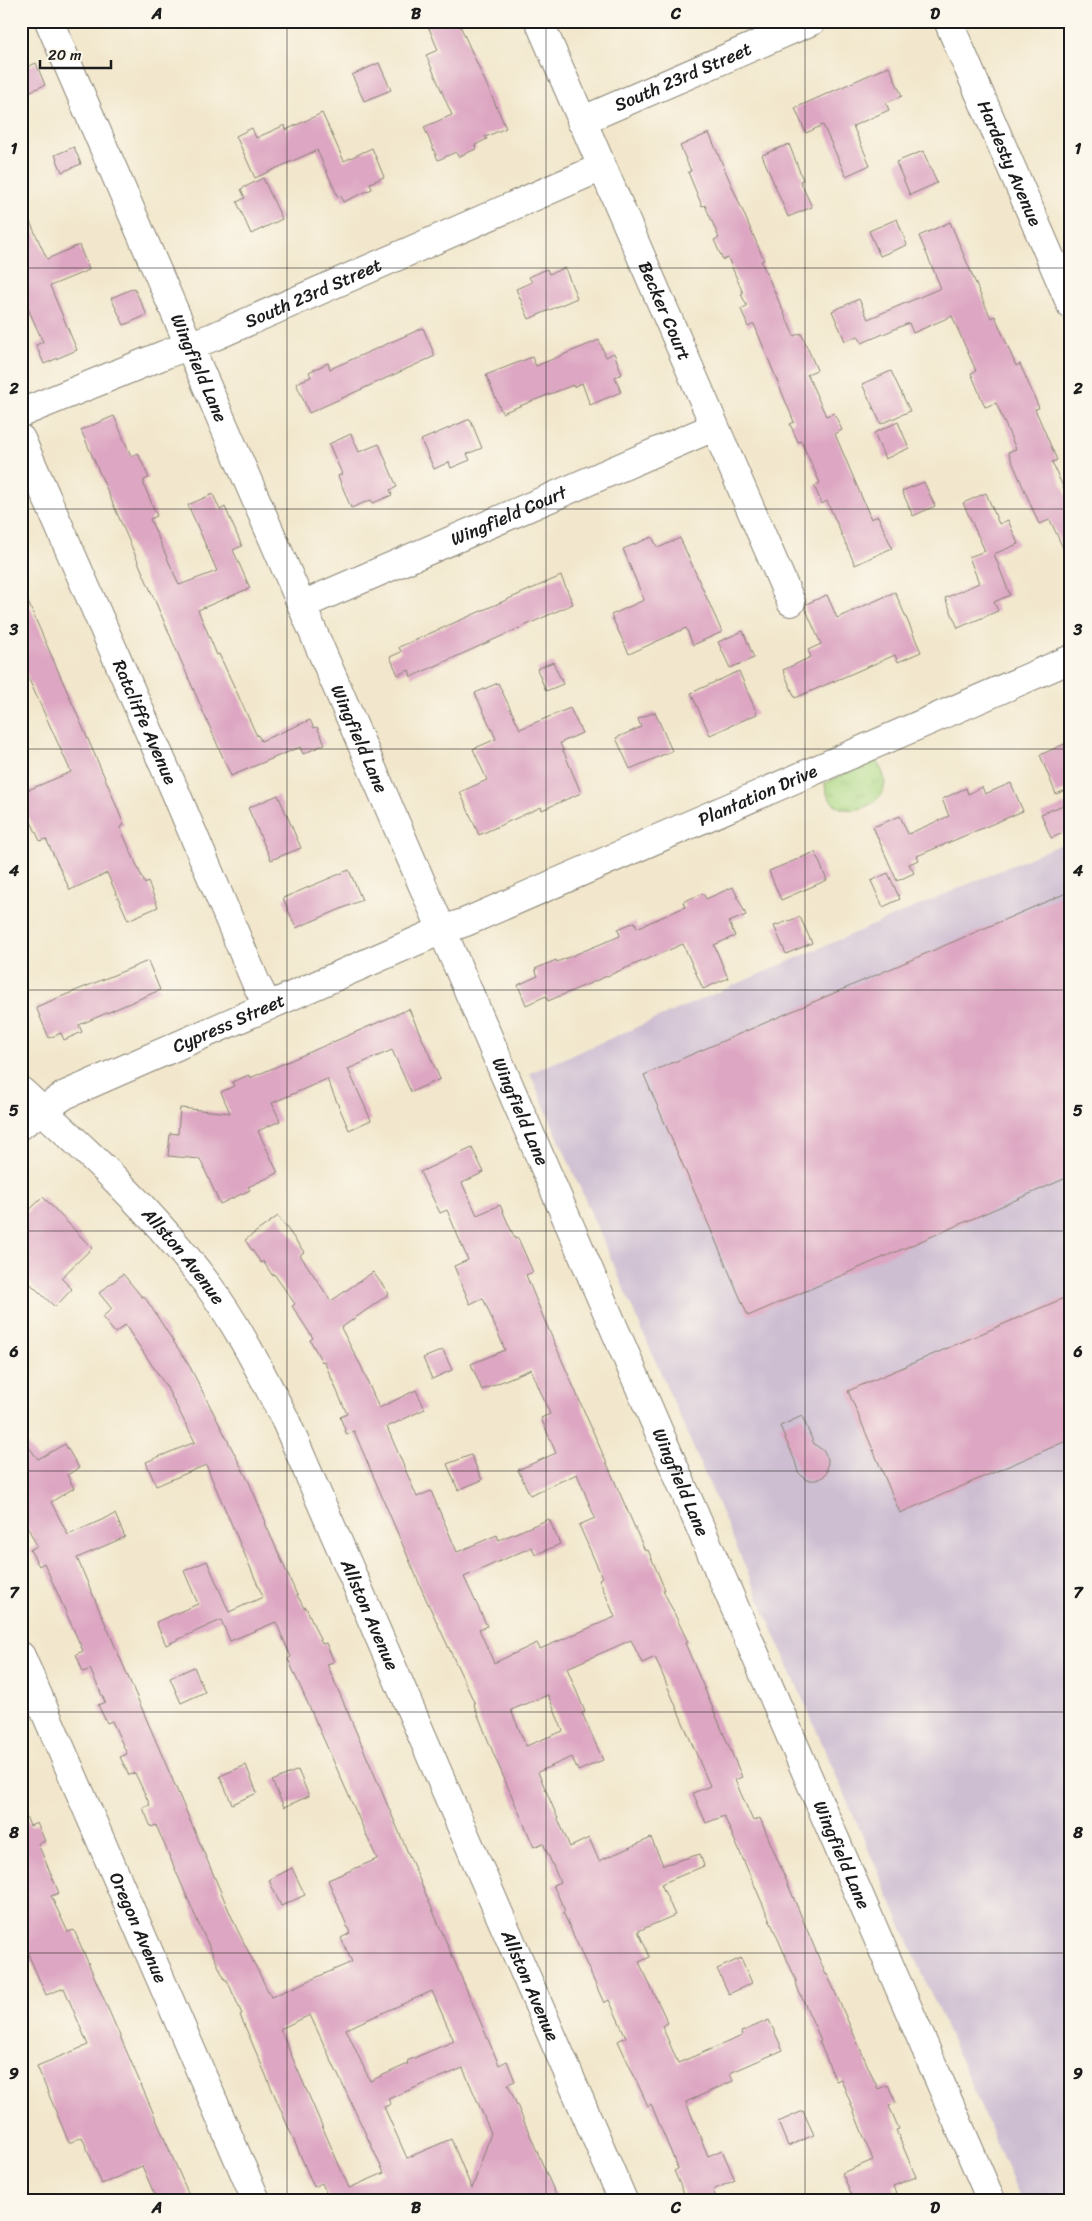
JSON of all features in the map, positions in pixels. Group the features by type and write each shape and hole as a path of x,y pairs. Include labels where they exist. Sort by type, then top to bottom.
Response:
{"street":[{"name":"Wingfield Lane","path":"49,21 991,2200"},
{"name":"Becker Court","path":"539,21 791,602"},
{"name":"South 23rd Street","path":"581,121 812,21"},
{"name":"Hardesty Avenue","path":"948,21 1071,305"},
{"name":"South 23rd Street","path":"21,413 213,337 602,167"},
{"name":"Wingfield Court","path":"302,605 714,427"},
{"name":"Ratcliffe Avenue","path":"21,439 268,1006"},
{"name":"Plantation Drive","path":"442,930 466,922 1071,659"},
{"name":"Cypress Street","path":"32,1117 64,1094 442,930"},
{"name":"Allston Avenue","path":"21,1090 32,1117 152,1216 212,1290 247,1345 284,1417 623,2200"},
{"name":"Oregon Avenue","path":"21,1656 256,2200"}],"shaded area":[{"path":"1071,840 1071,2200 1021,2200 530,1073"}],"green space":[{"path":"875,760 883,774 884,786 880,796 871,804 860,808 848,810 837,806 829,797 825,783"}],"building":[{"path":"426,21 458,21 506,128 485,137 487,139 475,145 476,149 458,157 456,152 438,160 424,127 452,115 426,55 438,50"},
{"path":"36,63 45,85 21,95 21,70"},
{"path":"379,63 391,90 364,101 352,75"},
{"path":"889,66 902,96 886,103 889,110 853,126 870,165 846,176 823,125 806,133 795,108"},
{"path":"322,113 344,161 372,148 384,177 370,183 372,189 343,202 341,196 338,197 317,150 255,178 236,136 252,128 256,138 285,125 286,130"},
{"path":"709,133 764,260 761,261 794,336 801,333 817,370 807,374 826,416 834,413 842,430 835,434 871,519 878,516 892,548 855,565 827,501 822,504 814,486 820,483 801,441 798,442 790,424 794,422 754,324 748,327 741,309 747,306 741,294 743,293 728,258 723,260 714,240 719,238 705,205 702,206 688,172 691,171 680,146"},
{"path":"789,144 803,180 800,181 812,207 788,217 762,155"},
{"path":"74,147 81,164 62,172 55,155"},
{"path":"923,151 937,183 910,195 896,162"},
{"path":"263,178 282,219 251,234 237,202 245,198 241,189"},
{"path":"21,202 47,259 79,245 89,270 50,286 77,350 44,364 36,345 43,342 21,293"},
{"path":"897,219 907,245 880,256 869,231"},
{"path":"950,222 991,318 995,316 1016,366 1020,364 1039,408 1035,409 1057,460 1052,462 1071,505 1071,565 1050,520 1039,524 1008,452 1016,449 996,403 985,407 971,373 976,371 952,316 913,333 909,323 862,343 858,336 845,341 832,311 859,299 868,319 941,288 919,236"},
{"path":"565,268 577,298 529,319 516,289 532,282 529,277 547,269 549,274"},
{"path":"134,288 147,315 124,325 111,298"},
{"path":"423,328 435,356 309,413 296,383 311,377 309,372 328,363 330,369"},
{"path":"599,340 606,357 614,353 622,374 615,377 621,392 590,405 582,383 502,413 486,375 532,357 536,366"},
{"path":"891,371 910,411 881,424 862,384"},
{"path":"114,416 131,456 138,453 149,478 144,480 144,485 157,516 150,519 179,585 217,571 188,505 213,494 220,510 225,507 242,546 233,550 250,588 198,610 217,655 219,654 257,736 261,741 310,720 314,728 317,727 325,744 303,754 300,747 231,776 81,430"},
{"path":"470,419 482,448 467,454 470,460 451,468 449,462 434,469 421,440"},
{"path":"898,422 909,448 885,459 874,433"},
{"path":"351,434 359,452 379,444 397,487 390,490 392,495 373,503 371,500 351,508 338,476 342,474 329,444"},
{"path":"924,482 935,506 913,516 902,491"},
{"path":"986,493 999,524 1008,520 1018,544 994,554 1010,595 994,602 998,611 958,628 945,598 979,583 969,557 985,551 963,503"},
{"path":"652,537 658,548 680,538 722,632 693,645 686,628 629,654 611,615 644,600 623,549"},
{"path":"561,576 573,604 411,677 409,670 398,675 390,657 401,652 399,647"},
{"path":"21,586 108,785 124,825 120,827 145,884 148,882 158,907 128,920 107,873 70,890 46,839 40,841 21,800 21,793 71,772 21,662"},
{"path":"895,592 921,652 898,662 895,655 795,698 783,670 811,657 808,650 821,644 805,608 806,604 827,595 837,618"},
{"path":"743,631 754,658 730,668 718,642"},
{"path":"553,662 563,684 546,691 537,669"},
{"path":"739,671 757,714 710,735 691,693"},
{"path":"498,683 520,729 570,708 582,733 560,743 581,793 542,810 541,807 479,835 460,792 487,780 473,749 496,739 475,693"},
{"path":"655,712 672,751 630,769 616,738 641,727 638,719"},
{"path":"1071,741 1071,788 1056,794 1040,755"},
{"path":"1011,783 1023,811 917,856 919,860 909,864 914,873 897,881 873,827 900,816 908,834 949,816 942,799 966,788 968,794 982,787 985,794"},
{"path":"278,795 301,848 271,860 248,808"},
{"path":"1071,802 1071,830 1051,838 1041,814"},
{"path":"815,852 827,880 781,900 769,871"},
{"path":"349,870 362,900 296,928 283,898"},
{"path":"888,873 900,899 883,907 871,881"},
{"path":"733,887 746,915 729,922 735,936 714,945 728,978 703,989 683,944 548,1001 546,996 526,1005 518,985 538,976 535,969 620,936 618,929 635,922 637,928 685,907 683,902 703,893 706,899"},
{"path":"1071,891 1071,1176 748,1316 644,1075"},
{"path":"800,917 812,943 786,954 774,926"},
{"path":"148,961 160,990 79,1025 82,1032 64,1040 61,1033 49,1038 36,1007"},
{"path":"409,1009 440,1079 411,1092 392,1050 348,1069 371,1120 349,1130 327,1079 272,1103 280,1121 258,1131 278,1173 248,1187 250,1190 220,1204 200,1159 168,1156 170,1133 178,1134 180,1108 230,1113 221,1092 234,1086 232,1082 249,1075 250,1078"},
{"path":"472,1148 484,1172 462,1183 477,1215 500,1205 515,1239 518,1238 533,1272 526,1275 544,1319 645,1551 648,1550 665,1590 663,1590 688,1642 685,1643 742,1777 735,1780 753,1821 760,1818 826,1975 878,2089 888,2085 896,2103 889,2106 899,2129 896,2130 916,2177 893,2186 896,2193 882,2200 854,2200 842,2173 873,2160 841,2079 836,2081 819,2041 821,2040 797,1987 796,1980 724,1816 706,1823 693,1793 710,1786 655,1657 642,1663 631,1640 567,1668 585,1712 582,1713 603,1760 578,1771 572,1757 538,1772 570,1847 589,1838 599,1861 651,1838 663,1865 700,1854 704,1866 661,1884 675,1915 638,1931 650,1957 639,1962 668,2023 662,2026 678,2063 742,2036 741,2032 769,2020 783,2050 730,2073 733,2081 686,2102 708,2156 722,2150 735,2180 713,2190 717,2200 687,2200 674,2171 678,2169 651,2104 648,2106 618,2041 626,2037 609,2000 604,2003 563,1912 565,1911 553,1885 560,1882 543,1843 534,1847 494,1755 475,1704 425,1597 354,1431 347,1435 340,1417 347,1414 324,1361 322,1362 310,1340 313,1338 292,1306 295,1304 274,1274 272,1275 263,1261 261,1263 245,1240 278,1216 304,1252 300,1255 331,1301 373,1272 389,1294 341,1328 361,1366 379,1408 416,1390 425,1409 387,1427 417,1497 431,1491 457,1552 497,1535 499,1540 549,1519 560,1544 535,1555 532,1547 464,1577 487,1626 479,1629 494,1663 537,1643 540,1649 615,1617 599,1579 602,1577 579,1525 595,1518 577,1474 530,1495 518,1470 556,1453 541,1418 550,1414 531,1369 482,1390 471,1364 505,1350 483,1298 470,1304 454,1266 468,1260 447,1210 440,1213 420,1172","holes":["548,1695 563,1731 526,1746 511,1710"]},
{"path":"43,1197 92,1248 61,1278 72,1289 55,1307 21,1275 21,1218"},
{"path":"123,1274 142,1297 144,1296 190,1367 249,1482 296,1593 304,1608 306,1607 322,1644 326,1643 334,1662 327,1664 499,2065 507,2061 515,2081 508,2084 558,2200 323,2200 328,2197 322,2183 314,2187 240,2015 242,2014 227,1980 225,1980 200,1927 156,1825 151,1827 143,1808 150,1805 135,1773 129,1775 120,1757 127,1754 112,1721 107,1723 98,1705 105,1702 90,1669 83,1672 76,1654 83,1651 44,1563 39,1566 30,1550 37,1546 21,1514 21,1437 38,1459 65,1444 79,1468 67,1475 74,1488 51,1502 68,1535 115,1514 125,1537 77,1558 236,1927 271,1997 352,1962 341,1938 350,1933 328,1880 377,1859 288,1659 291,1657 276,1622 230,1641 221,1620 166,1645 156,1622 198,1604 184,1571 207,1561 229,1612 263,1597 206,1465 156,1486 146,1462 195,1442 166,1386 125,1325 115,1333 102,1317 112,1309 99,1293","holes":["432,1991 454,2041 407,2061 408,2064 370,2081 346,2029","310,2015 384,2173 349,2188 280,2029","463,2068 491,2133 472,2189 451,2139 407,2158 384,2107 391,2104 388,2099"]},
{"path":"1071,1295 1071,1439 900,1513 848,1391"},
{"path":"443,1350 452,1370 432,1379 423,1358"},
{"path":"802,1416 814,1444 824,1451 828,1459 827,1472 823,1477 816,1480 806,1480 798,1472 780,1426"},
{"path":"471,1455 482,1480 458,1490 447,1464"},
{"path":"194,1667 205,1692 181,1703 170,1678"},
{"path":"246,1765 257,1793 232,1804 220,1776"},
{"path":"298,1770 309,1796 284,1807 272,1781"},
{"path":"21,1804 30,1826 37,1823 45,1841 38,1844 59,1893 51,1896 68,1932 74,1930 191,2200 157,2200 142,2166 102,2184 82,2137 69,2143 37,2066 88,2045 64,1988 46,1995 21,1938"},
{"path":"292,1868 305,1895 281,1906 269,1880"},
{"path":"741,1958 752,1983 729,1994 717,1969"},
{"path":"803,2111 814,2135 788,2146 778,2122"}]}
